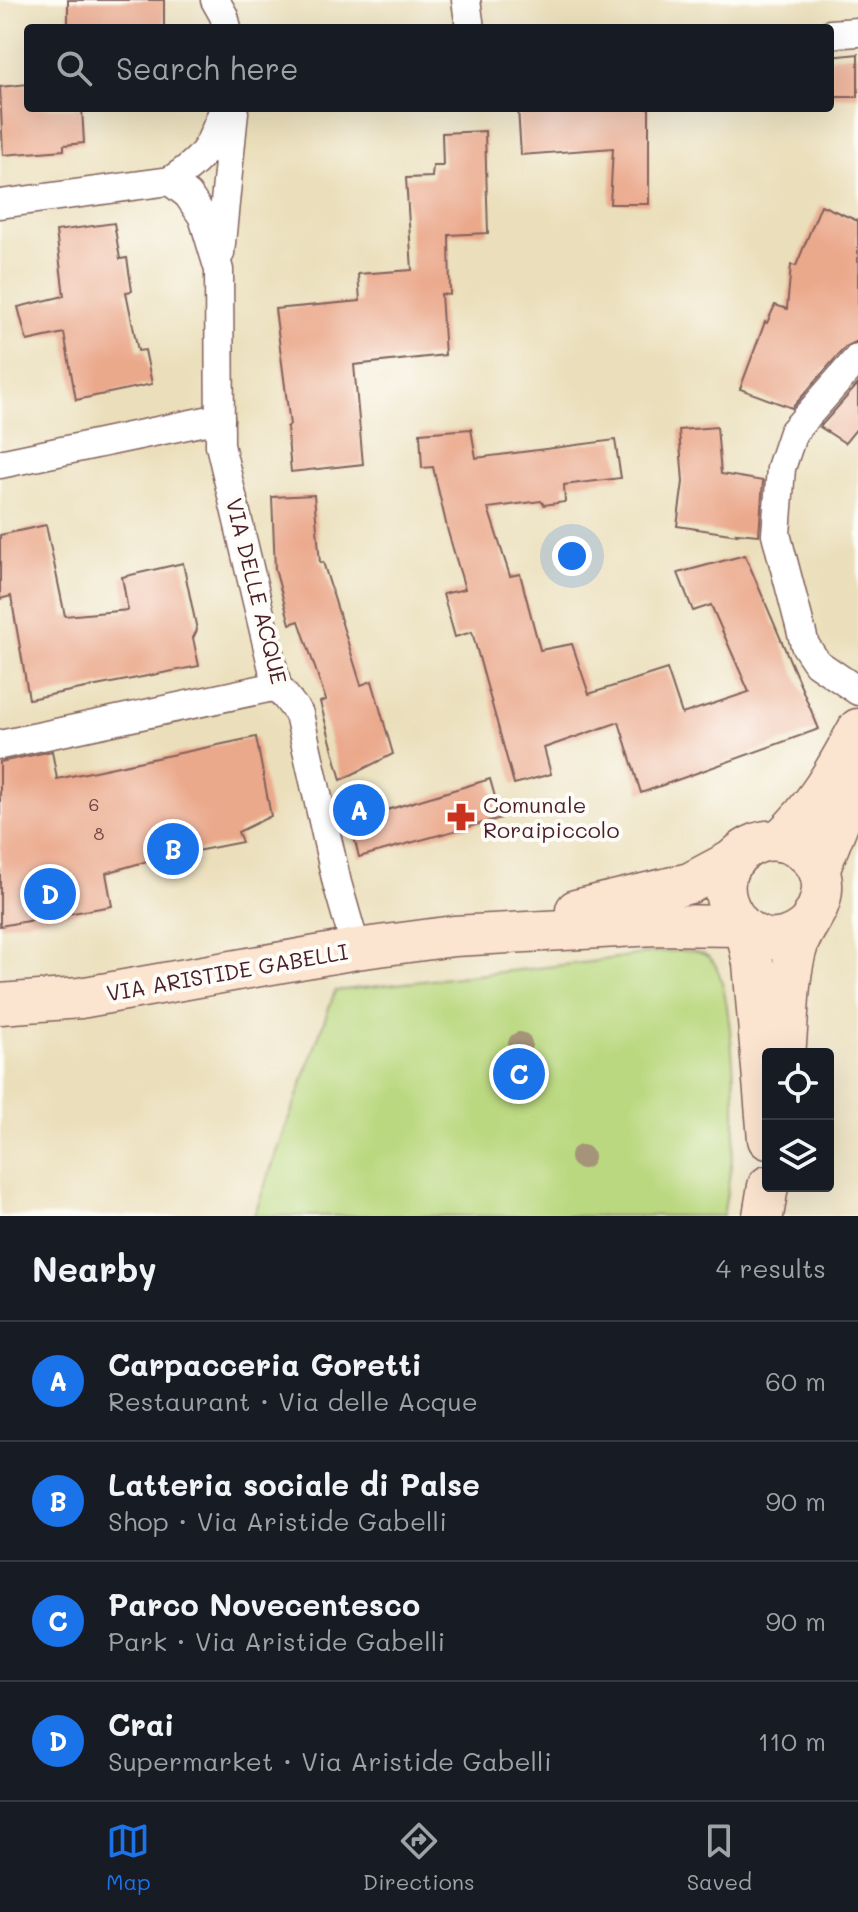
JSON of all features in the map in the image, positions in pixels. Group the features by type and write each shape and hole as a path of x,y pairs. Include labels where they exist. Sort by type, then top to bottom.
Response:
{"main road":[{"path":"779,841 802,820 821,795 858,729"},
{"path":"819,871 858,773"},
{"path":"786,1048 798,944 819,907 822,880 810,856 797,846 779,841 763,841 747,848 735,859 727,874 725,895 730,912 744,928 760,937 779,938 794,934 809,923"},
{"name":"VIA ARISTIDE GABELLI","path":"454,936 690,883 735,859"},
{"name":"VIA ARISTIDE GABELLI","path":"0,1004 80,998 356,949 454,936 656,925 744,928"},
{"path":"744,928 753,963 766,1120"},
{"path":"763,1216 767,1192"}],"street":[{"path":"215,0 226,24"},
{"path":"466,0 469,24"},
{"path":"834,34 858,32"},
{"path":"0,204 170,181 193,166 210,146 223,112"},
{"name":"VIA DELLE ACQUE","path":"234,112 219,270 220,445 277,686 299,714 337,883 356,949"},
{"name":"VIA DELLE ACQUE","path":"170,181 188,195 203,217 219,270"},
{"path":"858,358 793,432 781,468 776,534 805,645 817,663 858,691"},
{"path":"0,464 220,418"},
{"path":"0,745 277,686"}],"green space":[{"path":"656,952 698,952 710,958 723,987 731,1037 735,1110 723,1216 254,1216 335,991"}],"building":[{"path":"68,0 164,0 164,24 68,24"},
{"path":"858,54 858,97 834,97 834,57"},
{"path":"24,84 24,112 82,112 84,143 64,145 64,150 3,155 0,87"},
{"path":"518,112 649,112 649,204 610,204 613,148 521,155"},
{"path":"485,131 488,233 449,235 450,295 441,294 445,355 354,365 363,464 291,472 287,427 290,425 275,309 360,301 358,274 412,270 406,178 432,177 433,166 443,166 442,133"},
{"path":"821,205 858,221 858,341 845,347 792,408 740,389 765,322 775,305 787,309 791,265 796,266"},
{"path":"114,223 120,259 127,258 132,291 126,292 138,351 145,350 152,384 76,400 64,333 27,341 18,307 64,296 56,231"},
{"path":"858,384 858,427 845,443 820,427"},
{"path":"717,427 721,474 763,481 759,535 737,535 677,526 683,482 679,430"},
{"path":"471,429 476,458 615,440 621,478 564,485 565,502 544,505 541,501 488,508 510,576 520,574 540,650 572,644 589,694 667,669 682,714 749,692 711,605 693,611 678,573 745,555 819,729 641,793 619,722 544,748 551,774 514,784 472,632 455,637 443,594 465,589 433,467 422,468 420,433"},
{"path":"314,495 320,563 323,562 361,685 372,681 393,754 341,780 320,702 326,700 299,621 290,624 275,569 272,497"},
{"path":"46,525 65,616 128,610 122,577 183,563 197,630 193,638 199,666 29,699 11,596 0,599 0,535"},
{"path":"256,737 271,816 238,832 242,842 151,860 106,873 112,906 0,926 0,762 52,751 57,779"},
{"path":"490,779 501,818 359,857 350,821"}],"place":[{"name":"Carpacceria Goretti","path":"359,810"},
{"name":"Comunale Roraipiccolo","path":"461,817"},
{"name":"Latteria sociale di Palse","path":"173,849"},
{"name":"Crai","path":"50,894"},
{"name":"Parco Novecentesco","path":"519,1074"}]}
